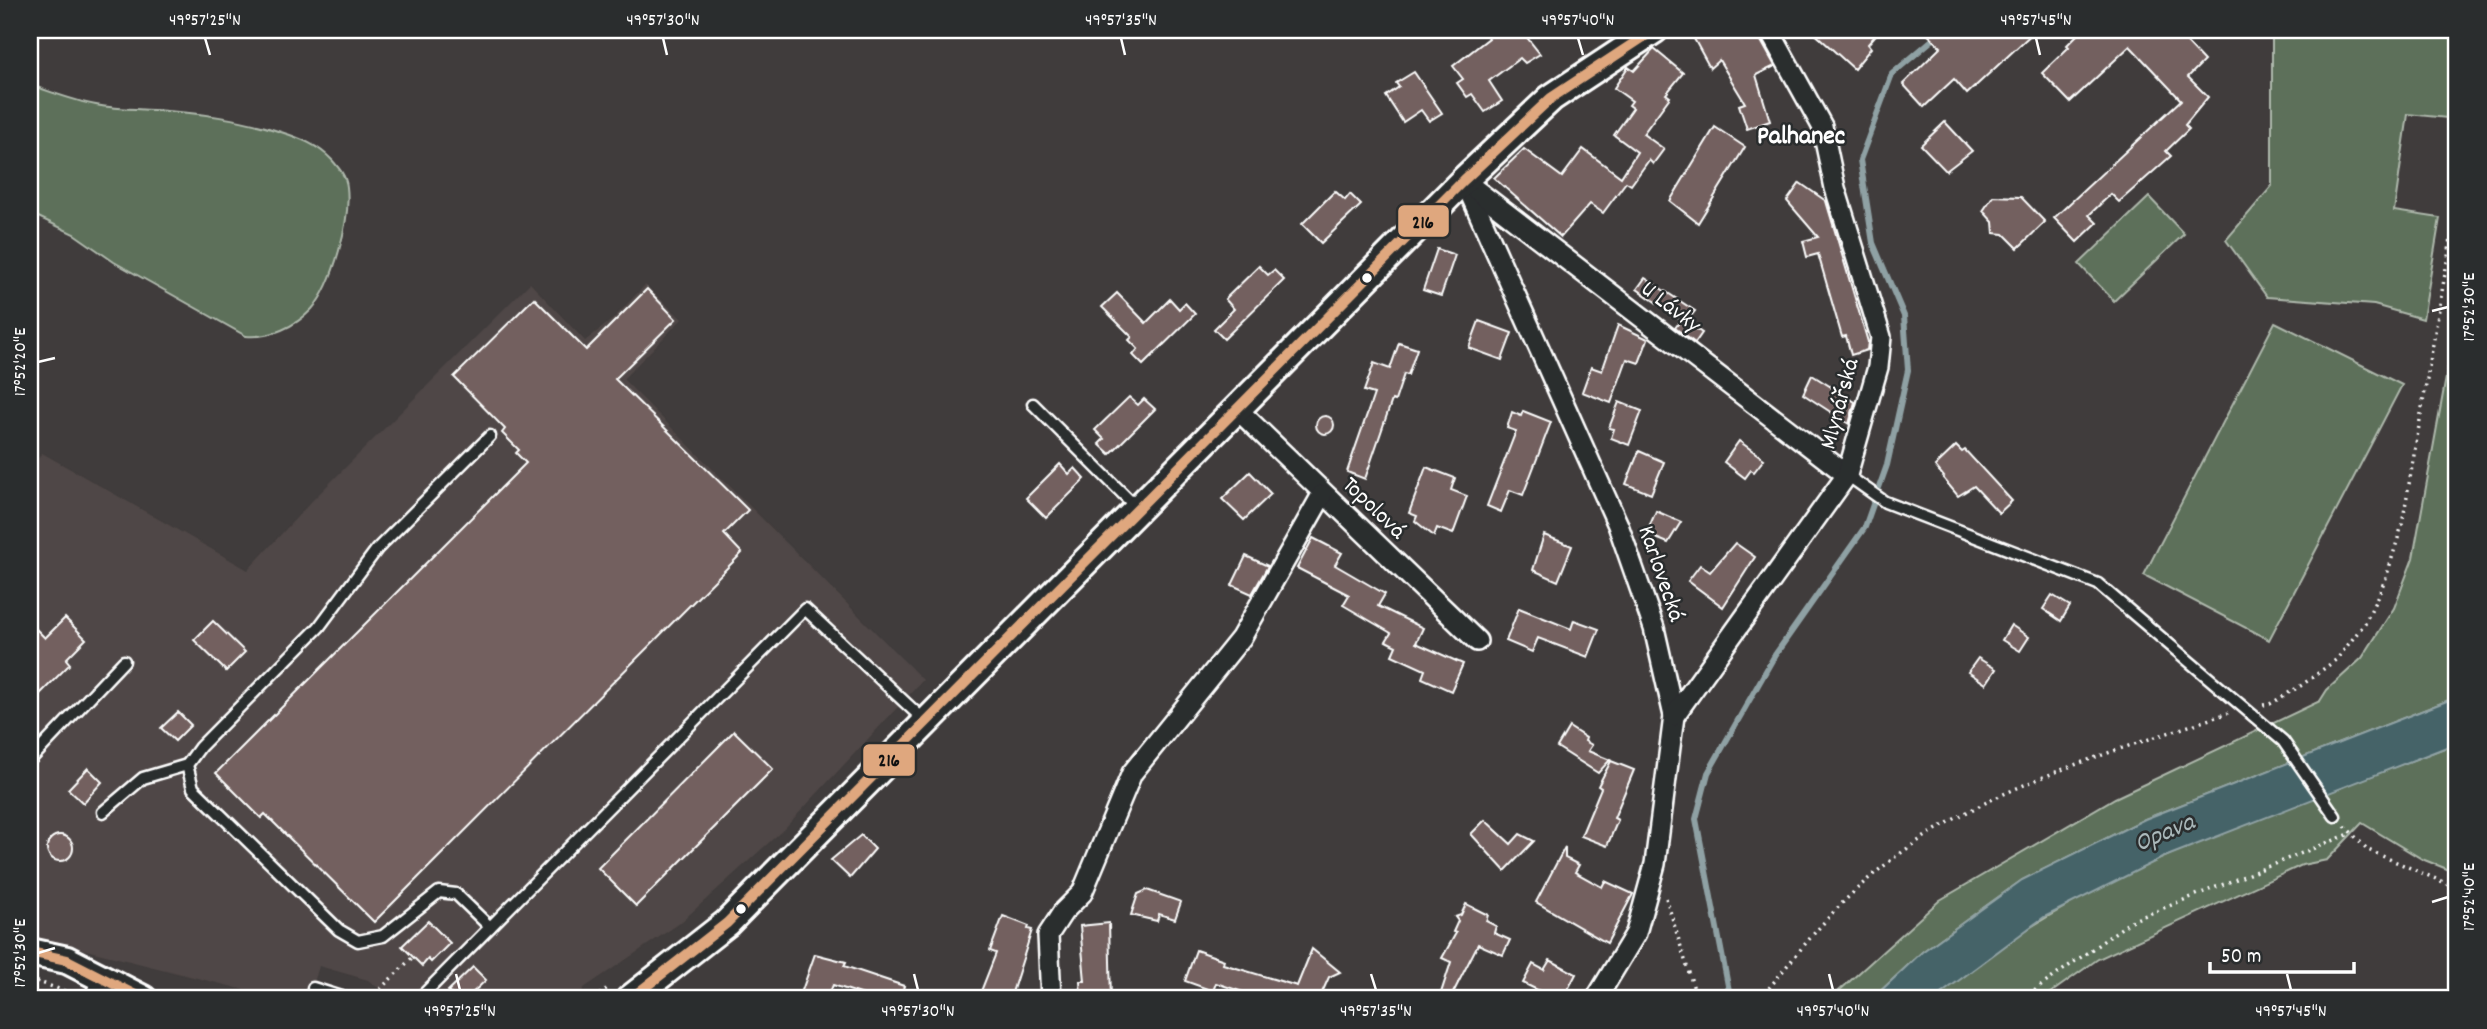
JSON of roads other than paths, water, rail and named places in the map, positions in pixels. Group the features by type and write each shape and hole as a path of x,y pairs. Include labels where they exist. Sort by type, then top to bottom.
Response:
{"street":[{"path":"630,999 727,923 991,654 1550,97 1654,30"},
{"name":"Mlynářská","path":"1674,716 1853,480 1872,394 1881,337 1835,188 1822,127 1769,30"},
{"name":"U Lávky","path":"1464,180 1853,480"},
{"name":"Karlovecká","path":"1464,180 1618,525 1654,628 1674,716 1655,864 1636,933 1596,999"},
{"name":"Topolová","path":"1237,409 1322,495 1477,641"},
{"path":"1051,999 1048,935 1063,912 1086,886 1132,773 1241,638 1322,495"},
{"path":"30,952 67,960 92,991 143,999"}],"lane":[{"path":"1033,404 1138,508"},
{"path":"103,812 143,778 187,765 200,747 319,627 377,549 490,436"},
{"path":"1853,480 1885,502 2098,584 2283,741 2335,816"},
{"path":"419,999 806,609 925,722"},
{"path":"30,760 124,661"},
{"path":"187,765 193,788 339,930 358,941 383,936 439,892 456,894 490,927"},
{"path":"313,988 348,999"}],"water":[{"name":"Opava","path":"2457,697 2457,743 2162,858 2044,917 1934,999 1872,999 1922,952 2022,880 2145,819"}],"waterway":[{"path":"1730,996 1696,819 1708,773 1775,655 1865,527 1887,465 1908,370 1904,316 1873,243 1860,160 1892,74 1944,30"}],"district":[{"name":"Palhanec","path":"1801,137"}]}
